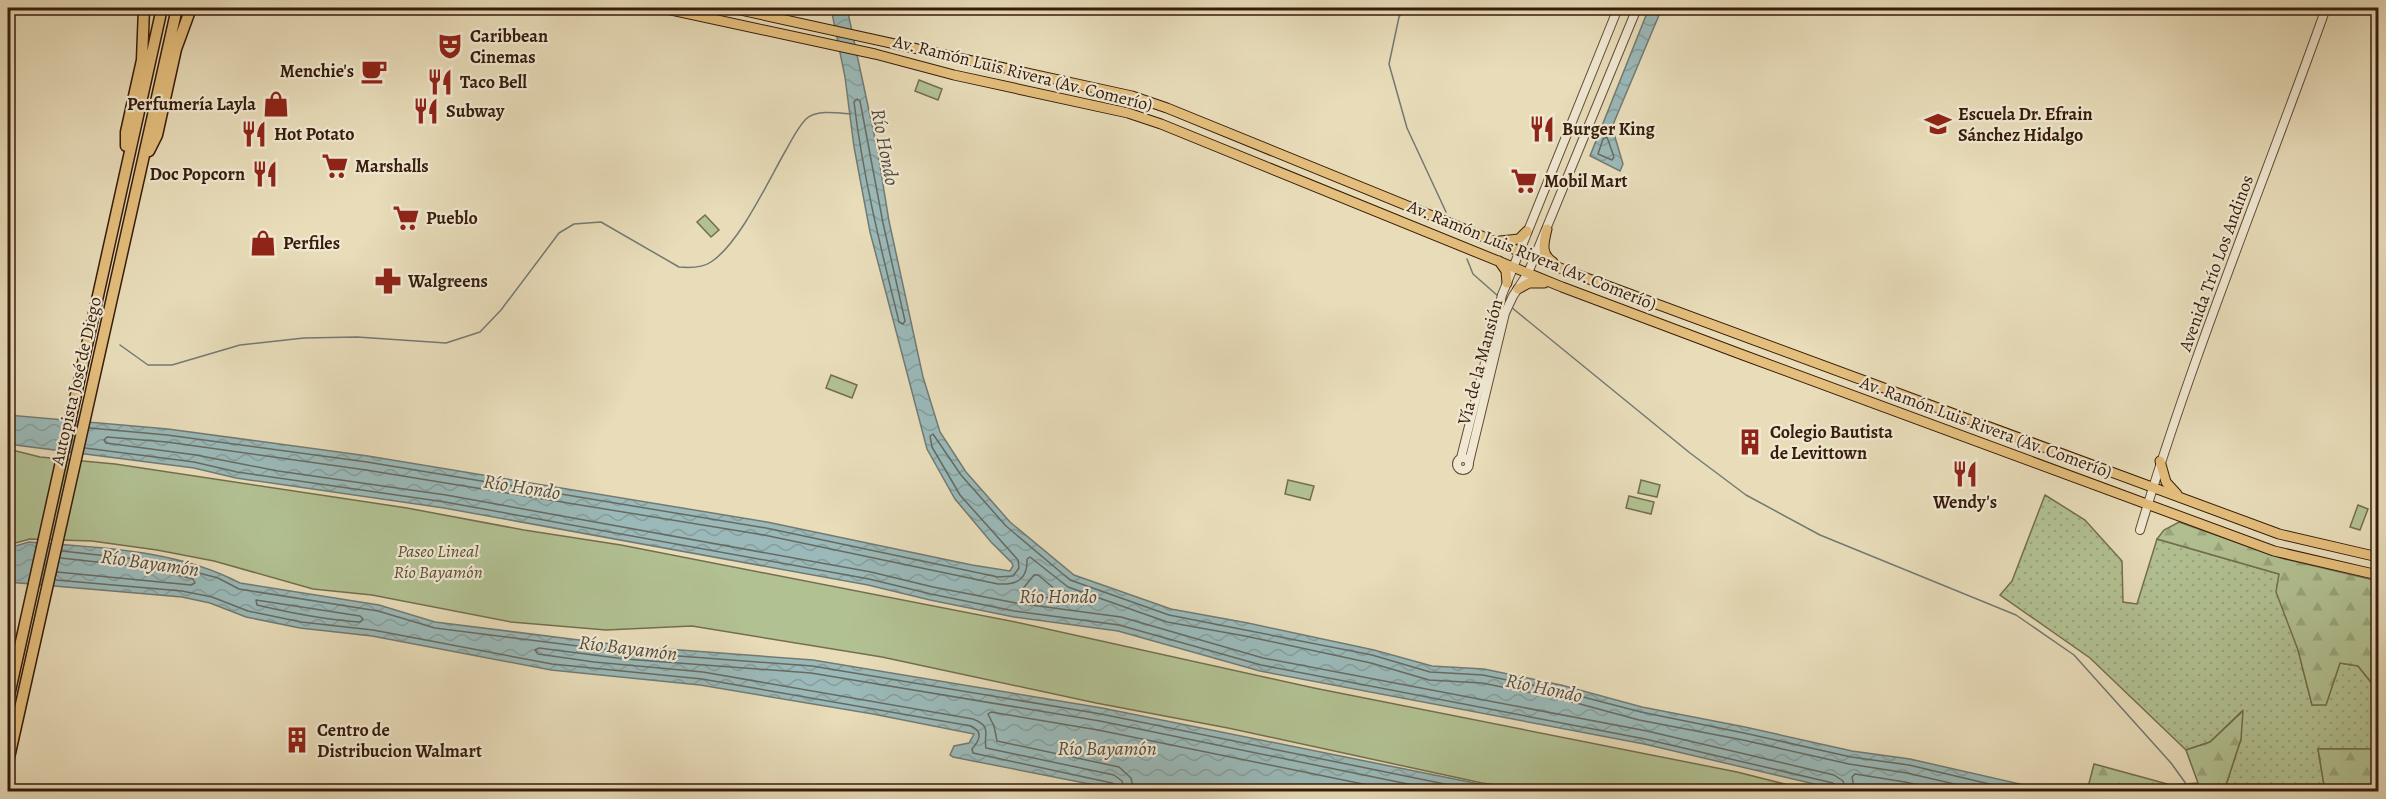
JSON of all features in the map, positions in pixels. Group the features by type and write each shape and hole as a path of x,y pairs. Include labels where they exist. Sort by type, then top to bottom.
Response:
{"highway":[{"path":"126,165 126,132 142,60 144,8"},
{"name":"Autopista José de Diego","path":"8,700 162,8"},
{"path":"83,363 97,318 166,8"},
{"path":"134,198 136,167 172,8"},
{"name":"Autopista José de Diego","path":"8,762 177,8"},
{"path":"141,168 157,135 176,49 191,8"}],"main road":[{"name":"Av. Ramón Luis Rivera (Av. Comerío)","path":"662,8 875,54 954,75 1128,113 1161,124 1552,283 2274,551 2379,575"},
{"name":"Av. Ramón Luis Rivera (Av. Comerío)","path":"731,8 1132,96 1167,108 1563,269 2187,500 2279,534 2379,557"},
{"path":"1546,229 1544,252 1548,259 1563,269"},
{"path":"1495,241 1519,239 1527,231"},
{"path":"1499,261 1506,271 1507,283"},
{"path":"1518,289 1529,283 1552,283"},
{"path":"2160,461 2169,487 2187,500"}],"street":[{"name":"Vía de la Mansión","path":"1618,8 1501,298 1465,460 1509,305 1535,257 1636,8"},
{"name":"Avenida Trío Los Andinos","path":"2140,530 2181,398 2326,8"}],"green space":[{"path":"919,80 942,89 938,100 915,91"},
{"path":"705,215 719,230 711,237 697,222"},
{"path":"831,375 857,385 852,398 826,388"},
{"name":"Paseo Lineal Río Bayamón","path":"8,449 40,457 115,464 407,508 621,545 1020,623 1314,688 1737,772 1812,791 1539,791 1482,783 882,657 692,626 606,630 511,622 372,595 313,589 214,561 157,550 92,541 30,539 8,545"},
{"path":"1288,480 1314,486 1310,500 1285,494"},
{"path":"1641,480 1660,485 1657,497 1638,493"},
{"path":"2045,495 2085,520 2122,561 2123,602 2137,604 2157,539 2279,574 2312,705 2326,704 2340,663 2358,666 2378,691 2378,749 2318,749 2325,791 2224,791 2241,739 2242,711 2210,742 2186,750 2090,658 2000,595 2012,581"},
{"path":"1629,496 1654,502 1651,514 1626,508"},
{"path":"2358,505 2368,509 2360,530 2350,527"},
{"path":"2179,522 2281,558 2378,581 2378,691 2358,666 2340,663 2326,705 2312,705 2298,650 2276,592 2279,574 2157,539 2164,530"},
{"path":"2243,711 2241,739 2224,791 2087,791 2094,764 2171,785 2198,783 2186,750 2210,742"},
{"path":"2318,749 2378,749 2378,791 2325,791"}],"water":[{"name":"Río Hondo","path":"831,8 847,8 877,148 889,221 923,377 940,432 966,472 1010,522 1074,575 1171,609 1374,650 1432,666 1484,669 1561,685 1642,707 1852,751 1910,759 2050,791 1844,791 1644,744 1260,671 1118,631 1014,617 868,585 444,508 236,478 194,468 8,444 8,415 168,429 368,456 767,522 1010,571 1012,563 955,499 927,449 870,232 854,147 845,77"},
{"path":"1649,8 1662,8 1612,127 1623,164 1620,171 1590,156"},
{"name":"Río Bayamón","path":"29,542 137,552 164,557 190,563 240,583 379,605 435,622 627,646 813,660 1102,708 1514,791 1125,791 953,757 950,755 954,746 969,743 974,734 873,714 700,685 551,670 372,636 300,628 246,617 210,603 182,597 8,582 8,548"}],"waterway":[{"path":"1405,8 1399,17 1389,64 1407,128 1446,212"},
{"path":"120,345 148,365 172,365 240,345 304,338 357,337 446,343 480,332 501,310 559,233 574,224 601,222 679,267 704,265 722,253 743,226 795,134 806,119 822,113 851,114"},
{"path":"1467,259 1473,274 1498,296"},
{"path":"1511,307 1690,453 1746,495 1820,535 2016,615 2074,655 2171,763 2192,792"}],"place":[{"name":"Caribbean Cinemas","path":"450,46"},
{"name":"Menchie's","path":"374,71"},
{"name":"Taco Bell","path":"440,82"},
{"name":"Perfumería Layla","path":"276,104"},
{"name":"Subway","path":"426,111"},
{"name":"Escuela Dr. Efrain Sánchez Hidalgo","path":"1938,124"},
{"name":"Burger King","path":"1542,129"},
{"name":"Hot Potato","path":"254,134"},
{"name":"Marshalls","path":"335,166"},
{"name":"Doc Popcorn","path":"265,174"},
{"name":"Mobil Mart","path":"1524,181"},
{"name":"Pueblo","path":"406,218"},
{"name":"Perfiles","path":"263,243"},
{"name":"Walgreens","path":"388,281"},
{"name":"Colegio Bautista de Levittown","path":"1750,442"},
{"name":"Wendy's","path":"1965,474"},
{"name":"Centro de Distribucion Walmart","path":"297,740"}]}
